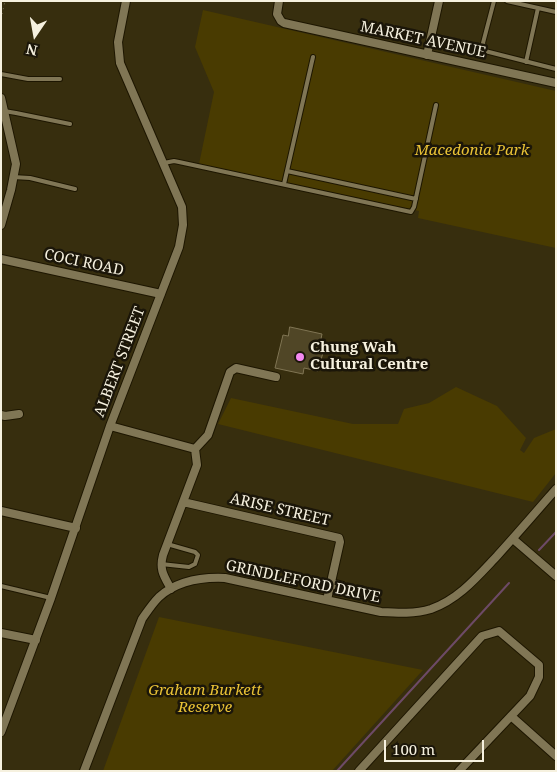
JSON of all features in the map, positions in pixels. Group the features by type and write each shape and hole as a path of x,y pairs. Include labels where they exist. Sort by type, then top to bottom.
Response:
{"street":[{"name":"ALBERT STREET","path":"1,732 76,528 110,426 178,246 182,225 182,207 120,63 118,42 126,1"},
{"name":"MARKET AVENUE","path":"279,1 277,14 284,23 556,83"},
{"path":"427,55 439,1"},
{"path":"1,98 16,164 1,225"},
{"name":"COCI ROAD","path":"1,260 160,294"},
{"path":"171,589 161,564 196,465 195,449 208,435 230,372 236,368 276,377"},
{"path":"1,415 19,414"},
{"path":"110,426 195,449"},
{"name":"GRINDLEFORD DRIVE","path":"84,771 142,619 160,596 171,589 197,579 225,578 381,612 406,614 430,609 451,600 467,587 513,539 556,489"},
{"name":"ARISE STREET","path":"183,502 339,538 340,542 327,600"},
{"path":"1,511 76,528"},
{"path":"513,539 556,576"},
{"path":"359,771 482,636 499,631 539,665 539,677 530,696 459,771"},
{"path":"1,633 36,640"},
{"path":"511,716 556,756"}],"lane":[{"path":"494,1 483,43 485,51 556,70"},
{"path":"507,1 556,12"},
{"path":"526,62 538,8"},
{"path":"284,184 313,56"},
{"path":"1,74 28,80 60,79"},
{"path":"163,164 174,161 409,212 413,210 416,200 436,105"},
{"path":"4,112 70,124"},
{"path":"287,171 416,200"},
{"path":"14,177 30,178 75,189"},
{"path":"161,564 189,567 195,564 198,555 195,552 167,544"},
{"path":"331,583 342,588 346,587 364,591"},
{"path":"1,586 51,598"}],"path":[{"path":"1,19 5,1"}],"green space":[{"name":"Macedonia Park","path":"203,10 556,91 556,248 418,218 419,211 199,164 214,92 195,47"},
{"path":"456,387 497,406 526,438 520,450 524,453 534,438 556,429 556,473 533,502 218,424 231,398 353,424 398,424 404,409 429,403"},
{"name":"Graham Burkett Reserve","path":"159,617 423,670 332,771 103,771"}],"building":[{"name":"Chung Wah Cultural Centre","path":"290,327 322,334 320,344 325,345 318,371 304,368 303,374 275,368 283,335 288,336"}],"waterway":[{"path":"539,550 556,532"},
{"path":"337,771 509,583"}],"place":[{"name":"Chung Wah Cultural Centre","path":"300,357"}]}
